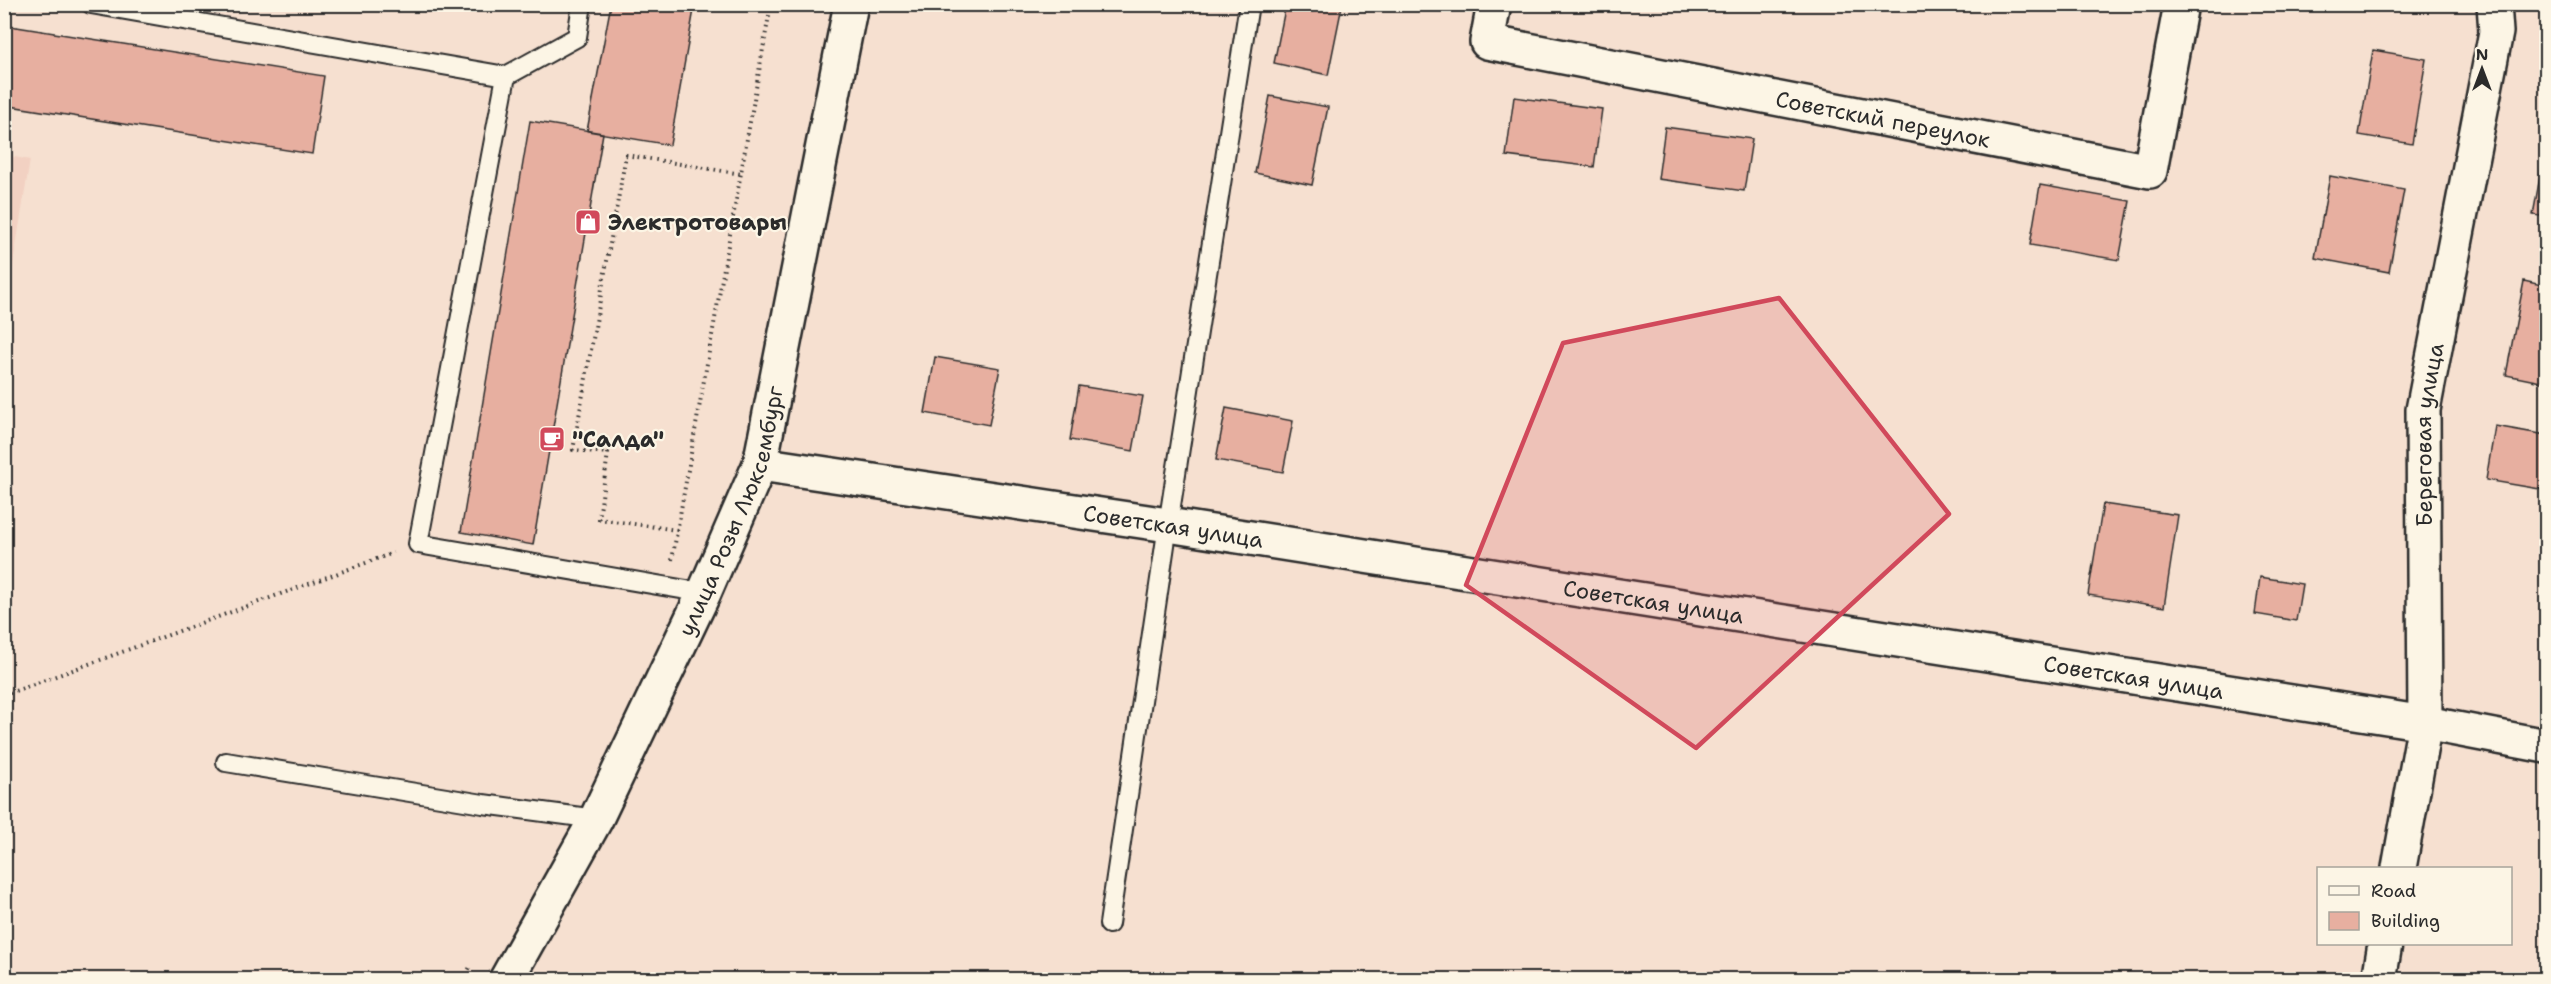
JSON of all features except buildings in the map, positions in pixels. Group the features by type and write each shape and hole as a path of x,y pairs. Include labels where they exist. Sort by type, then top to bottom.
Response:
{"street":[{"name":"улица Розы Люксембург","path":"506,980 597,819 704,592 760,464 851,4"},
{"name":"Советский переулок","path":"1494,4 1487,42 2150,171 2181,4"},
{"name":"Береговая улица","path":"2399,867 2425,723 2423,410 2496,32 2494,4"},
{"name":"Советская улица","path":"760,464 1168,525 2425,723 2547,746"},
{"path":"2379,980 2385,945"}],"lane":[{"path":"91,4 506,76 577,37 582,4"},
{"path":"1109,924 1249,4"},
{"path":"506,76 418,544 704,592"},
{"path":"226,762 483,804 597,819"}],"path":[{"path":"667,586 771,4"},
{"path":"677,530 598,519 608,453 573,450 579,415 626,155 741,174"},
{"path":"4,695 418,544"}],"highlighted area":[{"path":"1779,298 1949,514 1696,748 1466,585 1563,343"}],"shaded area":[{"path":"4,155 30,160 5,314"}],"place":[{"name":"Электротовары","path":"588,222"},
{"name":"\"Салда\"","path":"552,439"}]}
